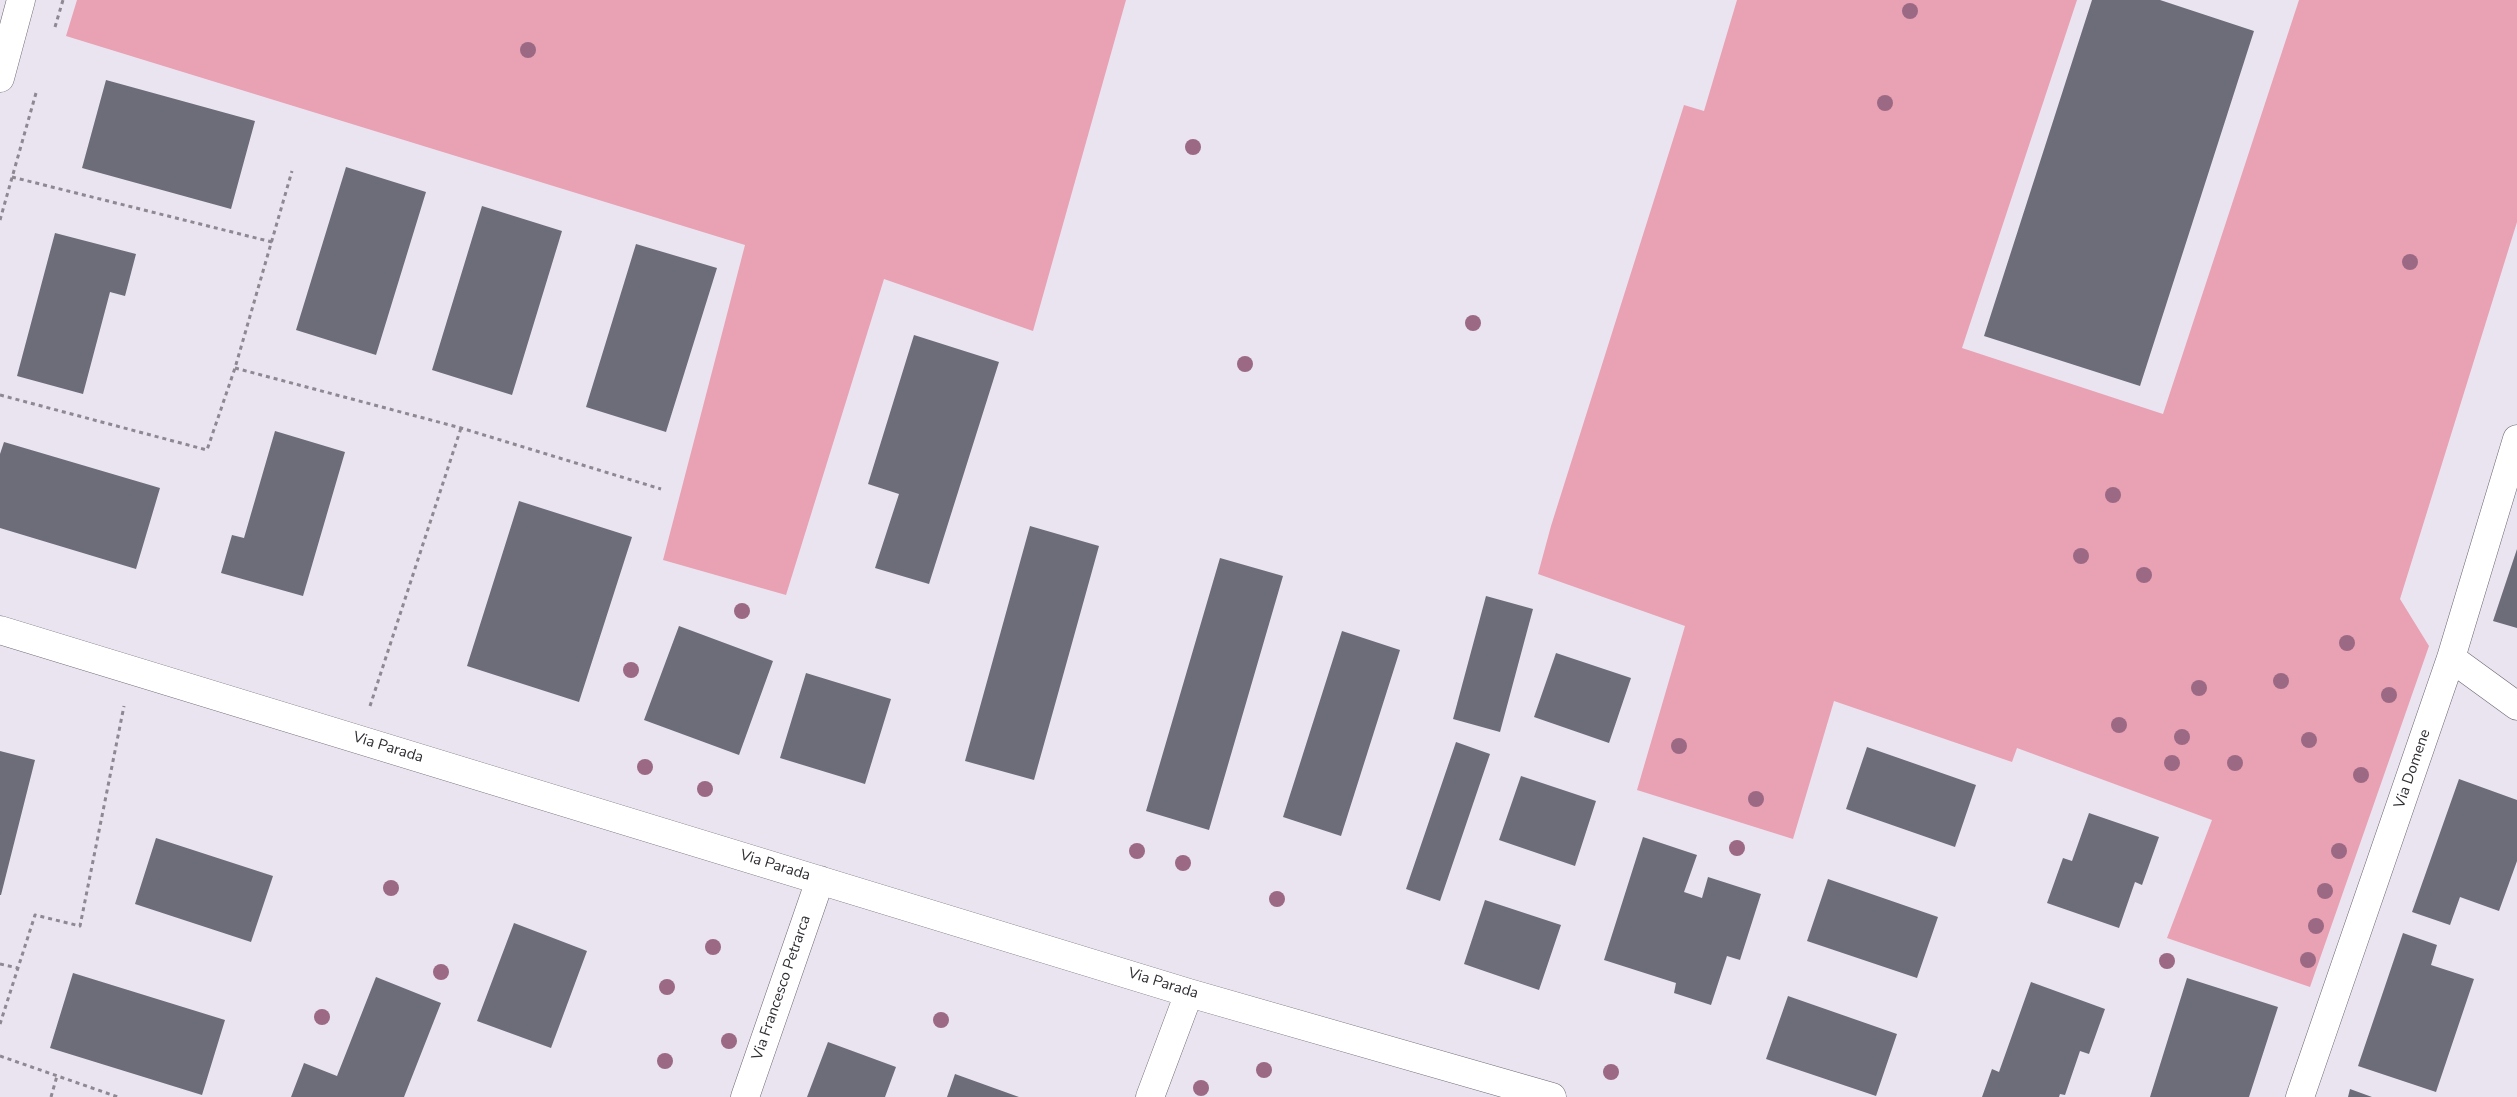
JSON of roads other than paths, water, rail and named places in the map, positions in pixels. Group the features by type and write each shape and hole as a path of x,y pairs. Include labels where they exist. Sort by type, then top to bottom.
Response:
{"street":[{"path":"0,78 21,0"},
{"name":"Via Domene","path":"2300,1097 2451,658 2517,439"},
{"name":"Via Parada","path":"0,630 1189,993 1522,1093 1552,1097"},
{"path":"2451,658 2517,706"},
{"name":"Via Francesco Petrarca","path":"745,1097 820,880"},
{"path":"1150,1097 1189,993"}]}
